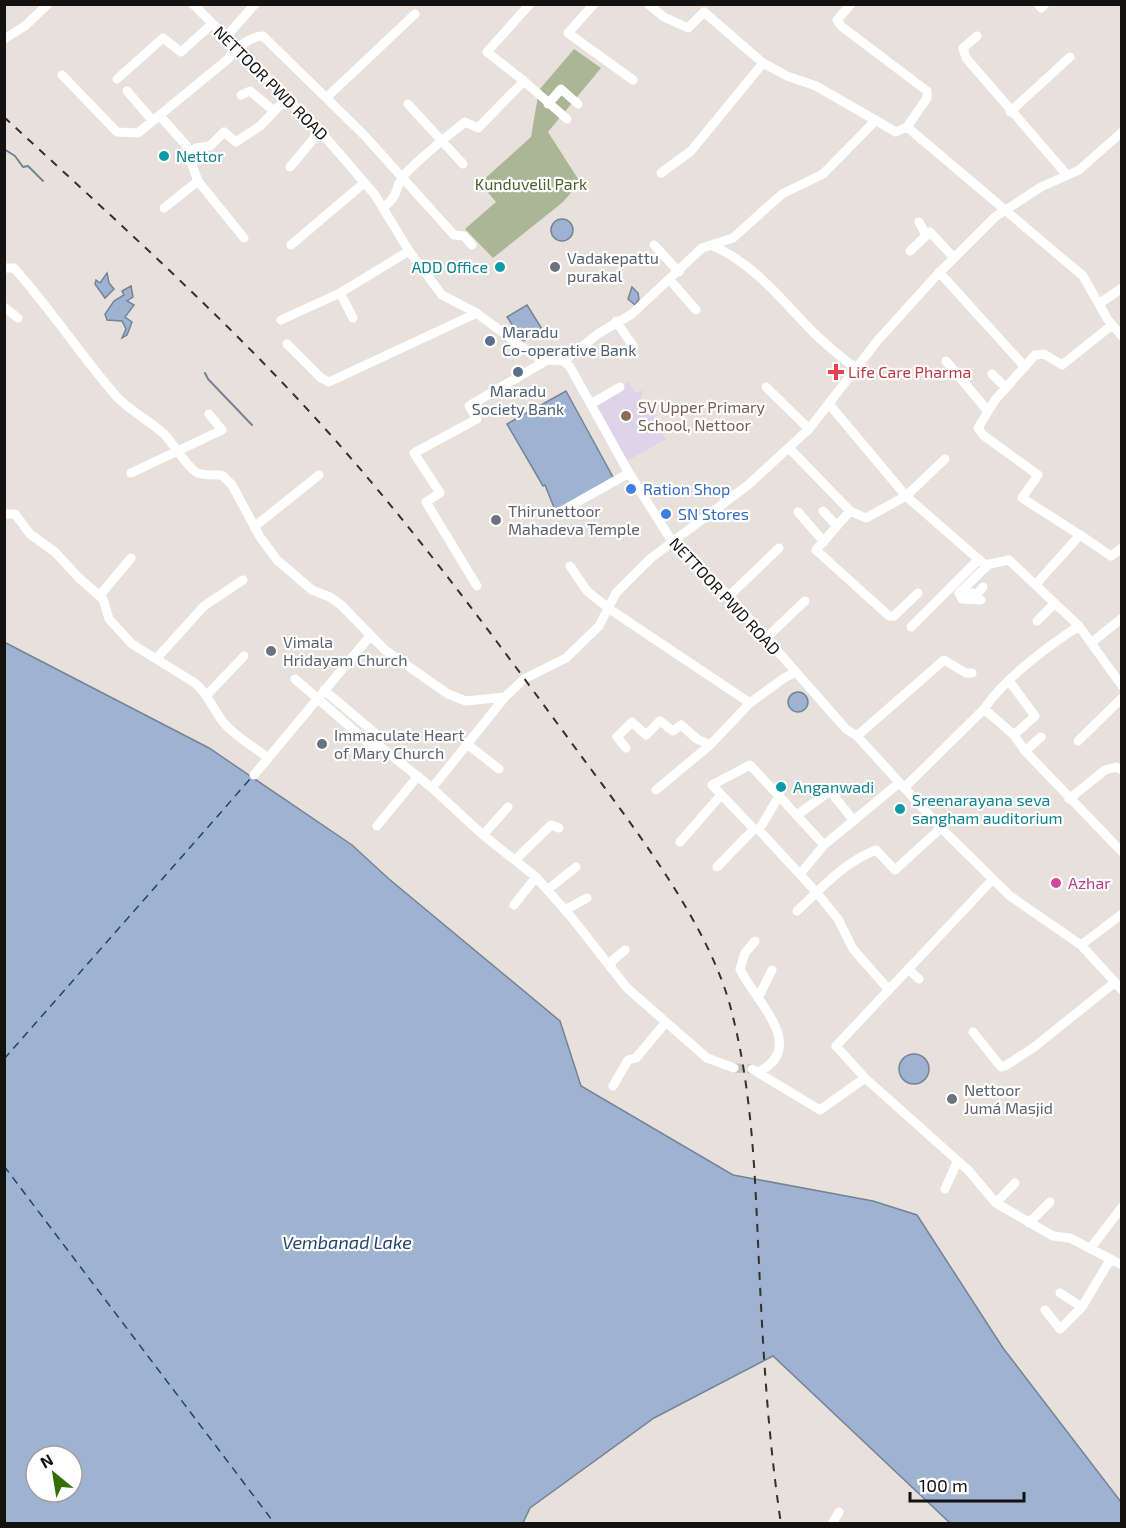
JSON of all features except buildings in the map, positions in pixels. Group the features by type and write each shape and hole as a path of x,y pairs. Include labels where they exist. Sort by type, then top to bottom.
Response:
{"street":[{"path":"4,39 25,26 48,4"},
{"name":"NETTOOR PWD ROAD","path":"193,4 235,49 288,97 321,131 383,208 409,250 442,295 477,314 532,355 547,360 564,361 570,367 629,473 673,543 729,596 846,729 858,736 941,828 1010,896 1081,945 1118,986"},
{"path":"225,38 255,4"},
{"path":"530,4 487,52 567,119"},
{"path":"594,4 568,33 633,80"},
{"path":"648,4 664,16 688,28 710,4"},
{"path":"704,12 764,63 787,76 816,86 896,132 907,127 927,98 927,91 841,26 837,20 851,4"},
{"path":"1038,4 1041,8 1045,4"},
{"path":"326,98 415,14"},
{"path":"117,79 163,38 181,52 212,24"},
{"path":"62,75 117,132 138,132 228,59 235,49 258,36 263,36 402,177 454,235 464,236 472,245"},
{"path":"977,36 963,48 966,58 1010,112 1067,175"},
{"path":"1010,112 1070,57"},
{"path":"661,173 691,151 764,63"},
{"path":"265,76 246,93 274,111"},
{"path":"383,208 397,198 402,177 465,122 478,128 524,81"},
{"path":"548,104 561,89 578,104"},
{"path":"127,91 192,152"},
{"path":"244,238 198,181 189,156 196,148 210,146 224,132 236,142 260,126 288,97"},
{"path":"408,104 463,164"},
{"path":"564,361 616,321 632,314 702,248 713,246 746,229 782,194 823,174 876,120"},
{"path":"907,127 1083,276 1112,325 1122,336"},
{"path":"290,167 321,131"},
{"path":"432,788 505,697 524,679 566,658 599,626 616,592 651,558 748,485 809,429 878,340 939,272 1005,210 1041,187 1079,170 1122,132"},
{"path":"164,208 198,181"},
{"path":"291,245 364,183"},
{"path":"919,222 927,235"},
{"path":"910,251 930,232 954,258"},
{"path":"654,245 679,272"},
{"path":"713,246 726,251 763,278 816,335 856,369"},
{"path":"280,320 340,293 409,250"},
{"path":"4,268 14,268 43,300 118,398 134,414 160,430 179,450 194,471 203,475 223,476 232,485 254,527 287,570 312,590 330,597 341,605 370,636 448,694 466,701 505,697"},
{"path":"939,272 1025,367"},
{"path":"670,280 696,310"},
{"path":"1099,304 1122,288"},
{"path":"340,293 353,318"},
{"path":"4,307 18,318"},
{"path":"287,344 321,378 328,382 477,314"},
{"path":"616,321 633,346"},
{"path":"1112,325 1062,364 1044,354 1035,355 987,410 978,428 983,435 1038,475 1022,498 1111,556 1122,548"},
{"path":"477,586 426,502 440,493 414,453 477,419 470,406 547,360"},
{"path":"946,362 987,410"},
{"path":"992,374 1006,388"},
{"path":"591,404 620,387"},
{"path":"766,387 809,429"},
{"path":"829,404 906,496 983,562"},
{"path":"130,473 222,430 209,414"},
{"path":"789,448 850,512 866,518 906,496 945,459"},
{"path":"558,513 629,473"},
{"path":"254,527 319,475"},
{"path":"823,511 836,525"},
{"path":"798,512 824,542"},
{"path":"850,512 816,550 889,616 894,616 918,593"},
{"path":"4,514 15,514 30,534 55,552 79,578 100,595 109,619 132,644 183,674 207,695 222,721 234,734 268,758"},
{"path":"1036,584 1080,535"},
{"path":"729,596 779,548"},
{"path":"100,595 131,558"},
{"path":"911,627 983,562 1009,560 1079,626 1115,671 1122,686"},
{"path":"981,600 962,599 959,593 983,562"},
{"path":"570,566 587,591 608,608 750,703"},
{"path":"157,658 204,606 243,580"},
{"path":"961,591 977,594 983,587"},
{"path":"766,638 805,601"},
{"path":"1037,621 1055,603"},
{"path":"1091,643 1122,618"},
{"path":"801,873 824,845 902,786 984,709 992,697 1056,641 1079,626"},
{"path":"254,775 370,636"},
{"path":"1056,641 1064,650"},
{"path":"207,695 244,656"},
{"path":"858,736 944,660 966,673 972,673"},
{"path":"656,790 710,745 750,703 796,672"},
{"path":"295,679 371,745 381,747 418,776 483,835 516,859 536,877 565,910 627,988 707,1058 734,1068"},
{"path":"1010,682 1035,716 1014,735"},
{"path":"324,690 376,734"},
{"path":"1078,741 1122,698"},
{"path":"984,709 1014,735 1025,751 1069,799 1122,852"},
{"path":"626,748 617,737 632,722 646,735 660,721 673,731 681,725 697,739 710,745"},
{"path":"1025,751 1041,737"},
{"path":"467,744 499,769"},
{"path":"824,845 750,765 712,785 801,873 838,919 853,949 889,990"},
{"path":"1069,799 1105,770 1116,766 1122,770"},
{"path":"377,826 418,776"},
{"path":"798,815 830,791 854,821"},
{"path":"680,842 721,795"},
{"path":"717,867 756,830 778,796"},
{"path":"483,835 508,807"},
{"path":"516,859 551,825 559,828"},
{"path":"797,911 817,893 876,850 895,870 941,828"},
{"path":"547,890 576,867"},
{"path":"514,904 536,877"},
{"path":"993,879 889,990 869,1002 836,1046 865,1078 968,1170 996,1203 1053,1236 1070,1238 1122,1265"},
{"path":"565,910 587,898"},
{"path":"1081,945 1122,914"},
{"path":"755,941 745,953 740,969 774,1020 779,1044 778,1055 771,1066 755,1071 820,1110 865,1078"},
{"path":"930,944 937,952"},
{"path":"610,967 612,961 625,950"},
{"path":"908,969 919,980"},
{"path":"758,998 772,970"},
{"path":"973,1032 1001,1066 1005,1066 1118,986"},
{"path":"613,1086 628,1060 636,1058 666,1022"},
{"path":"945,1189 957,1162"},
{"path":"996,1203 1015,1183"},
{"path":"1029,1223 1050,1202"},
{"path":"1090,1249 1118,1207"},
{"path":"1046,1310 1060,1329 1082,1307 1110,1260"},
{"path":"1060,1293 1082,1307"},
{"path":"832,1524 839,1512"}],"shaded area":[{"name":"SV Upper Primary School, Nettoor","path":"628,382 636,393 644,390 641,397 646,410 651,407 656,423 666,439 627,461 588,403"}],"green space":[{"name":"Kunduvelil Park","path":"574,49 601,68 548,132 580,182 563,202 493,258 465,229 496,202 480,183 531,137 539,90"}],"water":[{"path":"562,219 570,222 573,230 570,238 562,241 554,238 551,230 554,222"},
{"path":"107,273 109,283 114,289 105,298 95,284 96,280 100,283"},
{"path":"131,286 133,297 127,301 134,305 125,317 132,322 127,335 122,338 126,329 122,321 107,320 105,314 114,301 124,295 122,291"},
{"path":"632,287 638,293 639,299 635,305 628,299"},
{"path":"527,305 542,329 523,341 507,317"},
{"path":"566,391 614,479 555,510 545,485 543,486 507,424"},
{"name":"Vembanad Lake","path":"4,642 209,748 352,845 389,879 560,1021 581,1086 733,1175 873,1201 917,1215 1003,1348 1121,1502 1121,1523 950,1523 773,1356 654,1418 530,1508 523,1523 5,1523"},
{"path":"798,692 805,695 808,702 805,709 798,712 791,709 788,702 791,695"},
{"path":"914,1054 920,1055 928,1063 928,1075 920,1083 914,1084 908,1083 900,1075 899,1069 900,1063 908,1055"}],"waterway":[{"path":"4,149 15,156 23,167 28,166 43,181"},
{"path":"205,373 252,425"}],"ferry route":[{"path":"4,1059 251,778"},
{"path":"4,1166 275,1524"}],"tunnel":[{"path":"734,1068 752,1069"}],"railway":[{"path":"4,117 204,304 282,382 354,461 421,543 517,668 645,844 688,911 722,980 732,1013 745,1075 754,1169 767,1394 781,1524"}],"place":[{"name":"Nettor","path":"164,156"},
{"name":"ADD Office","path":"500,267"},
{"name":"Vadakepattu purakal","path":"555,267"},
{"name":"Maradu Co-operative Bank","path":"490,341"},
{"name":"Maradu Society Bank","path":"518,372"},
{"name":"Life Care Pharma","path":"836,372"},
{"name":"SV Upper Primary School, Nettoor","path":"626,416"},
{"name":"Ration Shop","path":"631,489"},
{"name":"SN Stores","path":"666,514"},
{"name":"Thirunettoor Mahadeva Temple","path":"496,520"},
{"name":"Vimala Hridayam Church","path":"271,651"},
{"name":"Immaculate Heart of Mary Church","path":"322,744"},
{"name":"Anganwadi","path":"781,787"},
{"name":"Sreenarayana seva sangham auditorium","path":"900,809"},
{"name":"Azhar","path":"1056,883"},
{"name":"Nettoor Jumá Masjid","path":"952,1099"}]}
